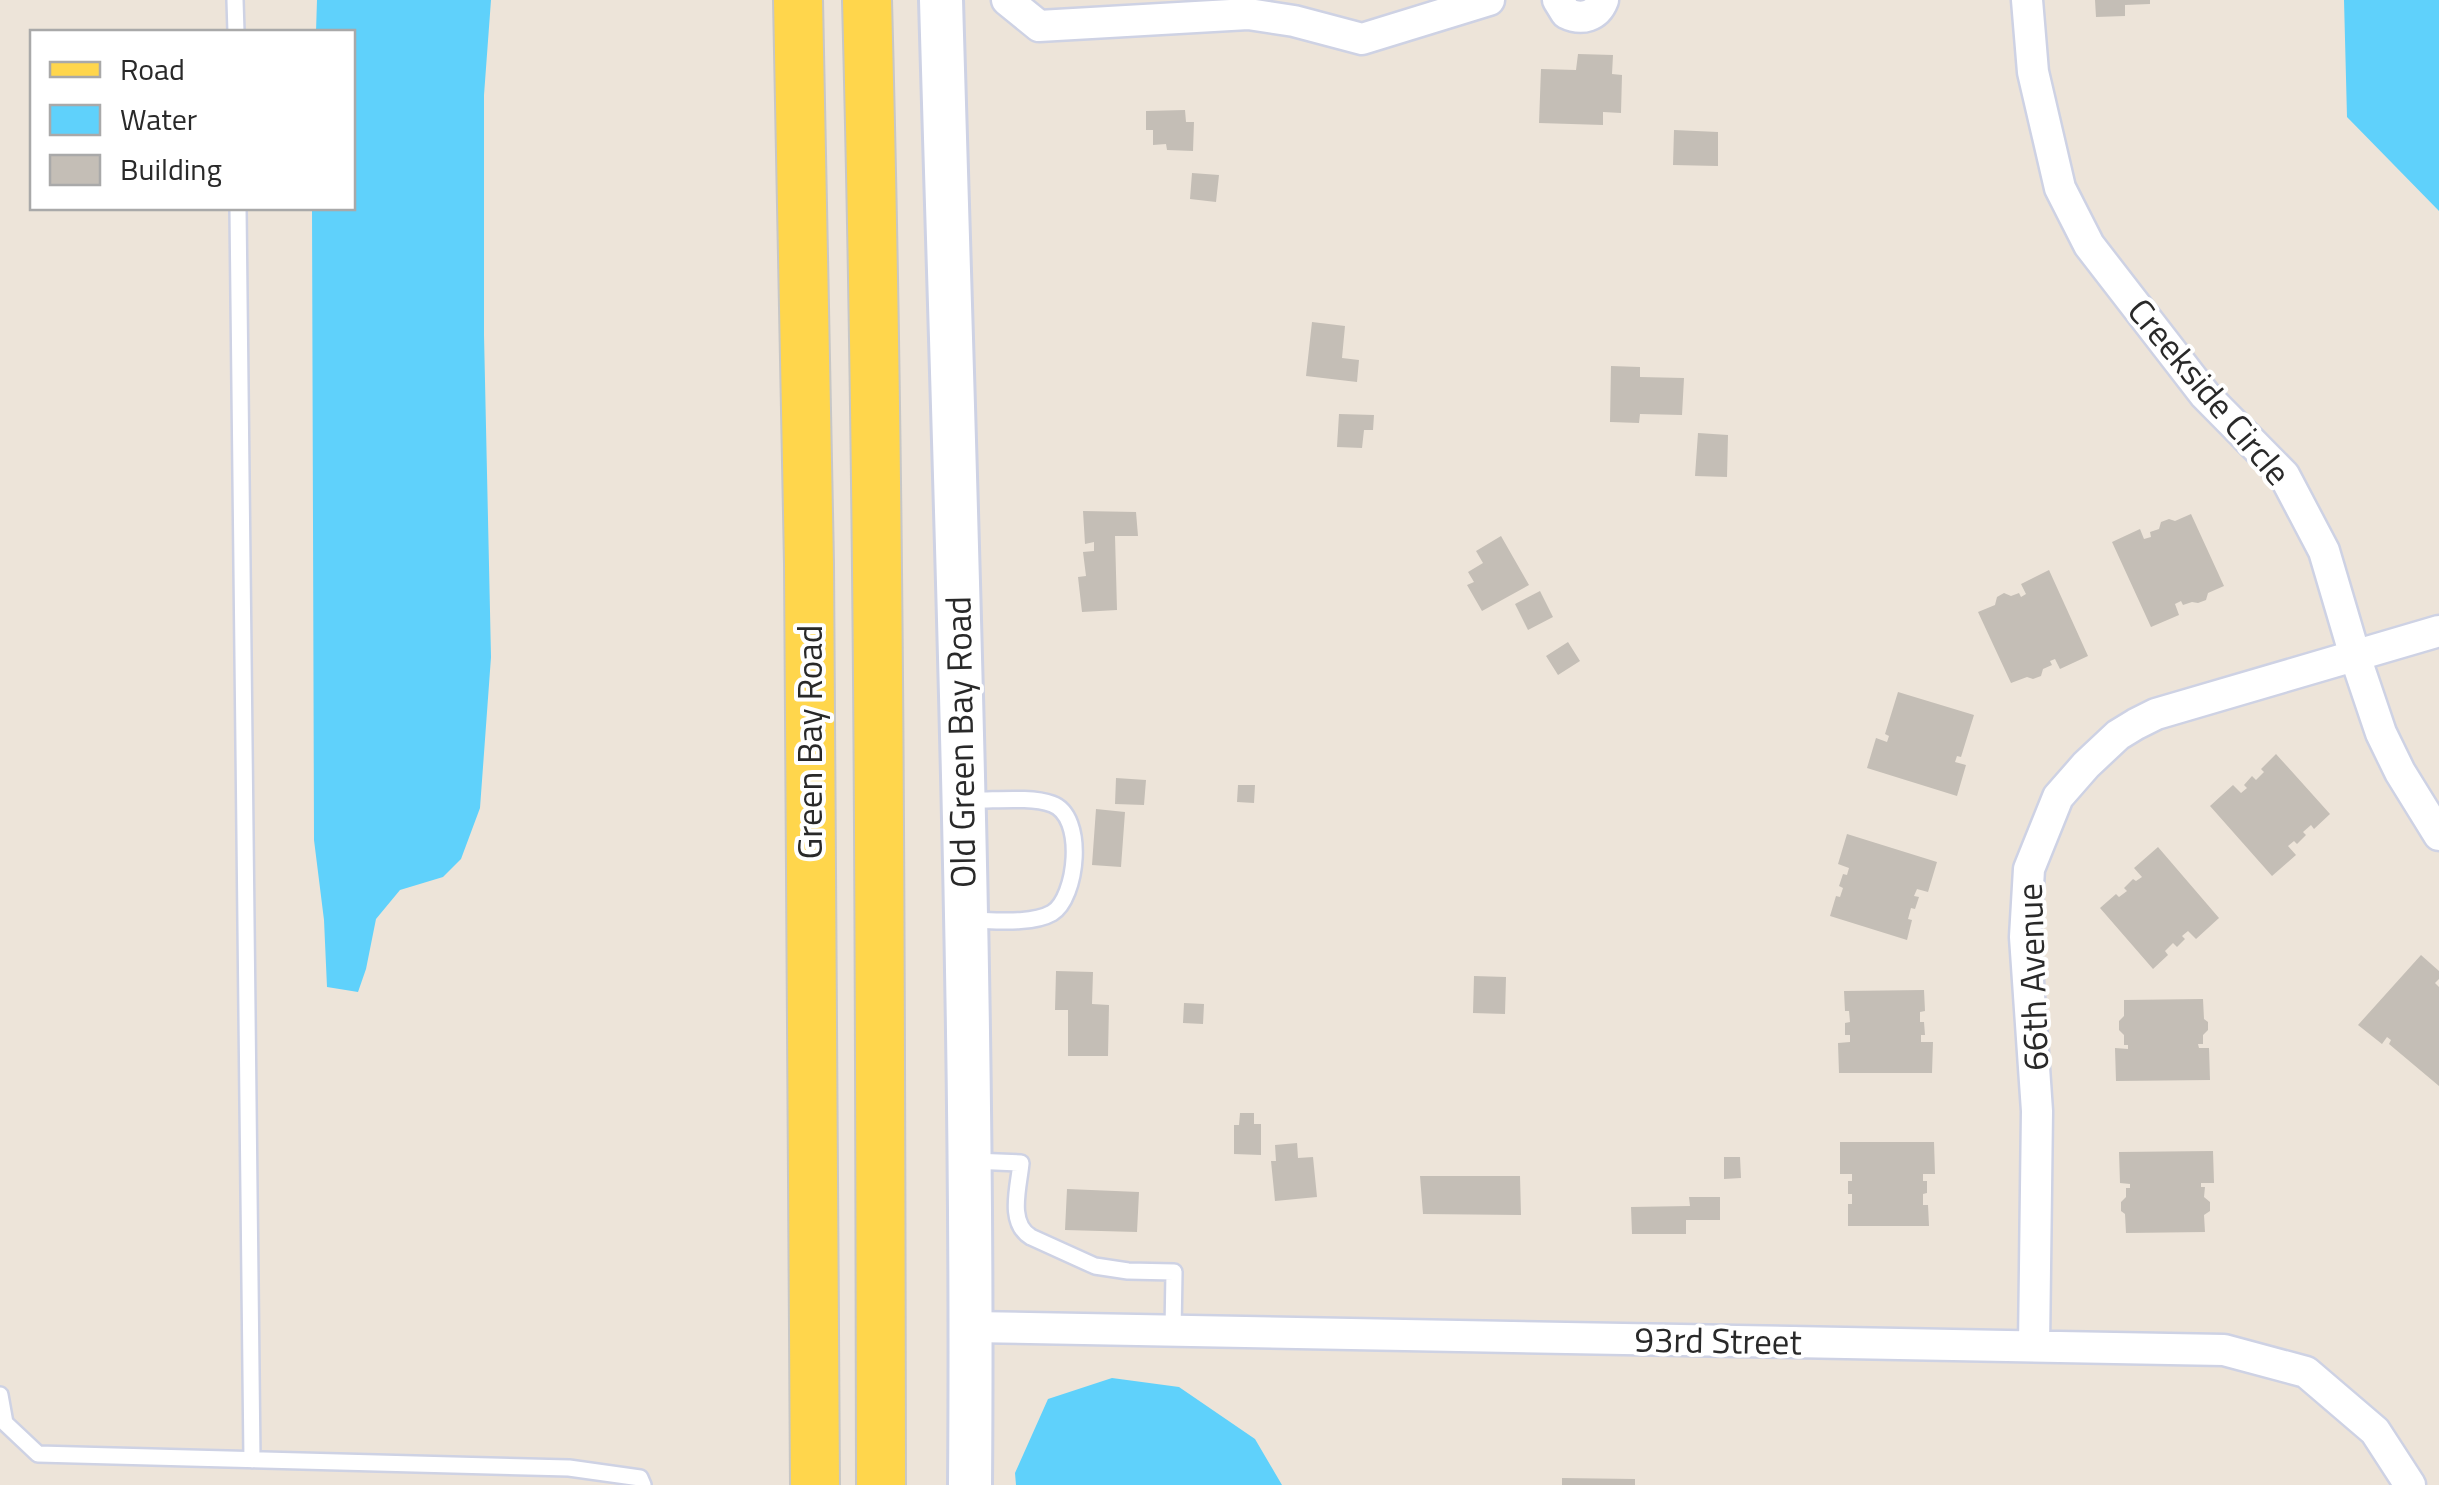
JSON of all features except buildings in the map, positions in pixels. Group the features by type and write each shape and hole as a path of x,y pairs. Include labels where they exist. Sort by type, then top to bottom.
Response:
{"main road":[{"name":"Green Bay Road","path":"798,0 809,564 815,1485"},
{"name":"Green Bay Road","path":"867,0 882,1485"}],"street":[{"name":"Old Green Bay Road","path":"941,0 965,920 972,1328 970,1485"},
{"path":"1006,0 1039,26 1248,14 1294,21 1362,39 1489,0"},
{"path":"1558,0 1566,13 1582,18 1596,12 1603,0"},
{"name":"Creekside Circle","path":"2027,0 2033,72 2060,188 2089,245 2205,395 2284,475 2324,551 2381,732 2400,772 2439,835"},
{"name":"66th Avenue","path":"2034,1346 2037,1111 2025,906 2029,869 2058,797 2097,755 2136,724 2172,709 2439,632"},
{"name":"93rd Street","path":"972,1328 2224,1350 2306,1372 2375,1431 2410,1485"}],"lane":[{"path":"235,0 236,30"},
{"path":"238,210 252,1460"},
{"path":"962,800 1055,804 1065,812 1074,836 1069,889 1058,910 1036,919 965,920"},
{"path":"969,1161 1021,1162 1016,1221 1022,1232 1031,1237 1096,1266 1174,1272 1174,1331"},
{"path":"0,1395 5,1423 38,1454 569,1468 640,1478 643,1485"}],"water":[{"path":"317,0 491,0 484,95 484,335 491,657 480,808 461,859 443,877 400,890 376,919 358,992 327,987 314,840 312,210 355,210 355,30 316,30"},
{"path":"2344,0 2439,0 2439,211 2347,117"},
{"path":"1112,1378 1179,1387 1255,1439 1282,1485 1016,1485 1015,1473 1048,1399"}]}
